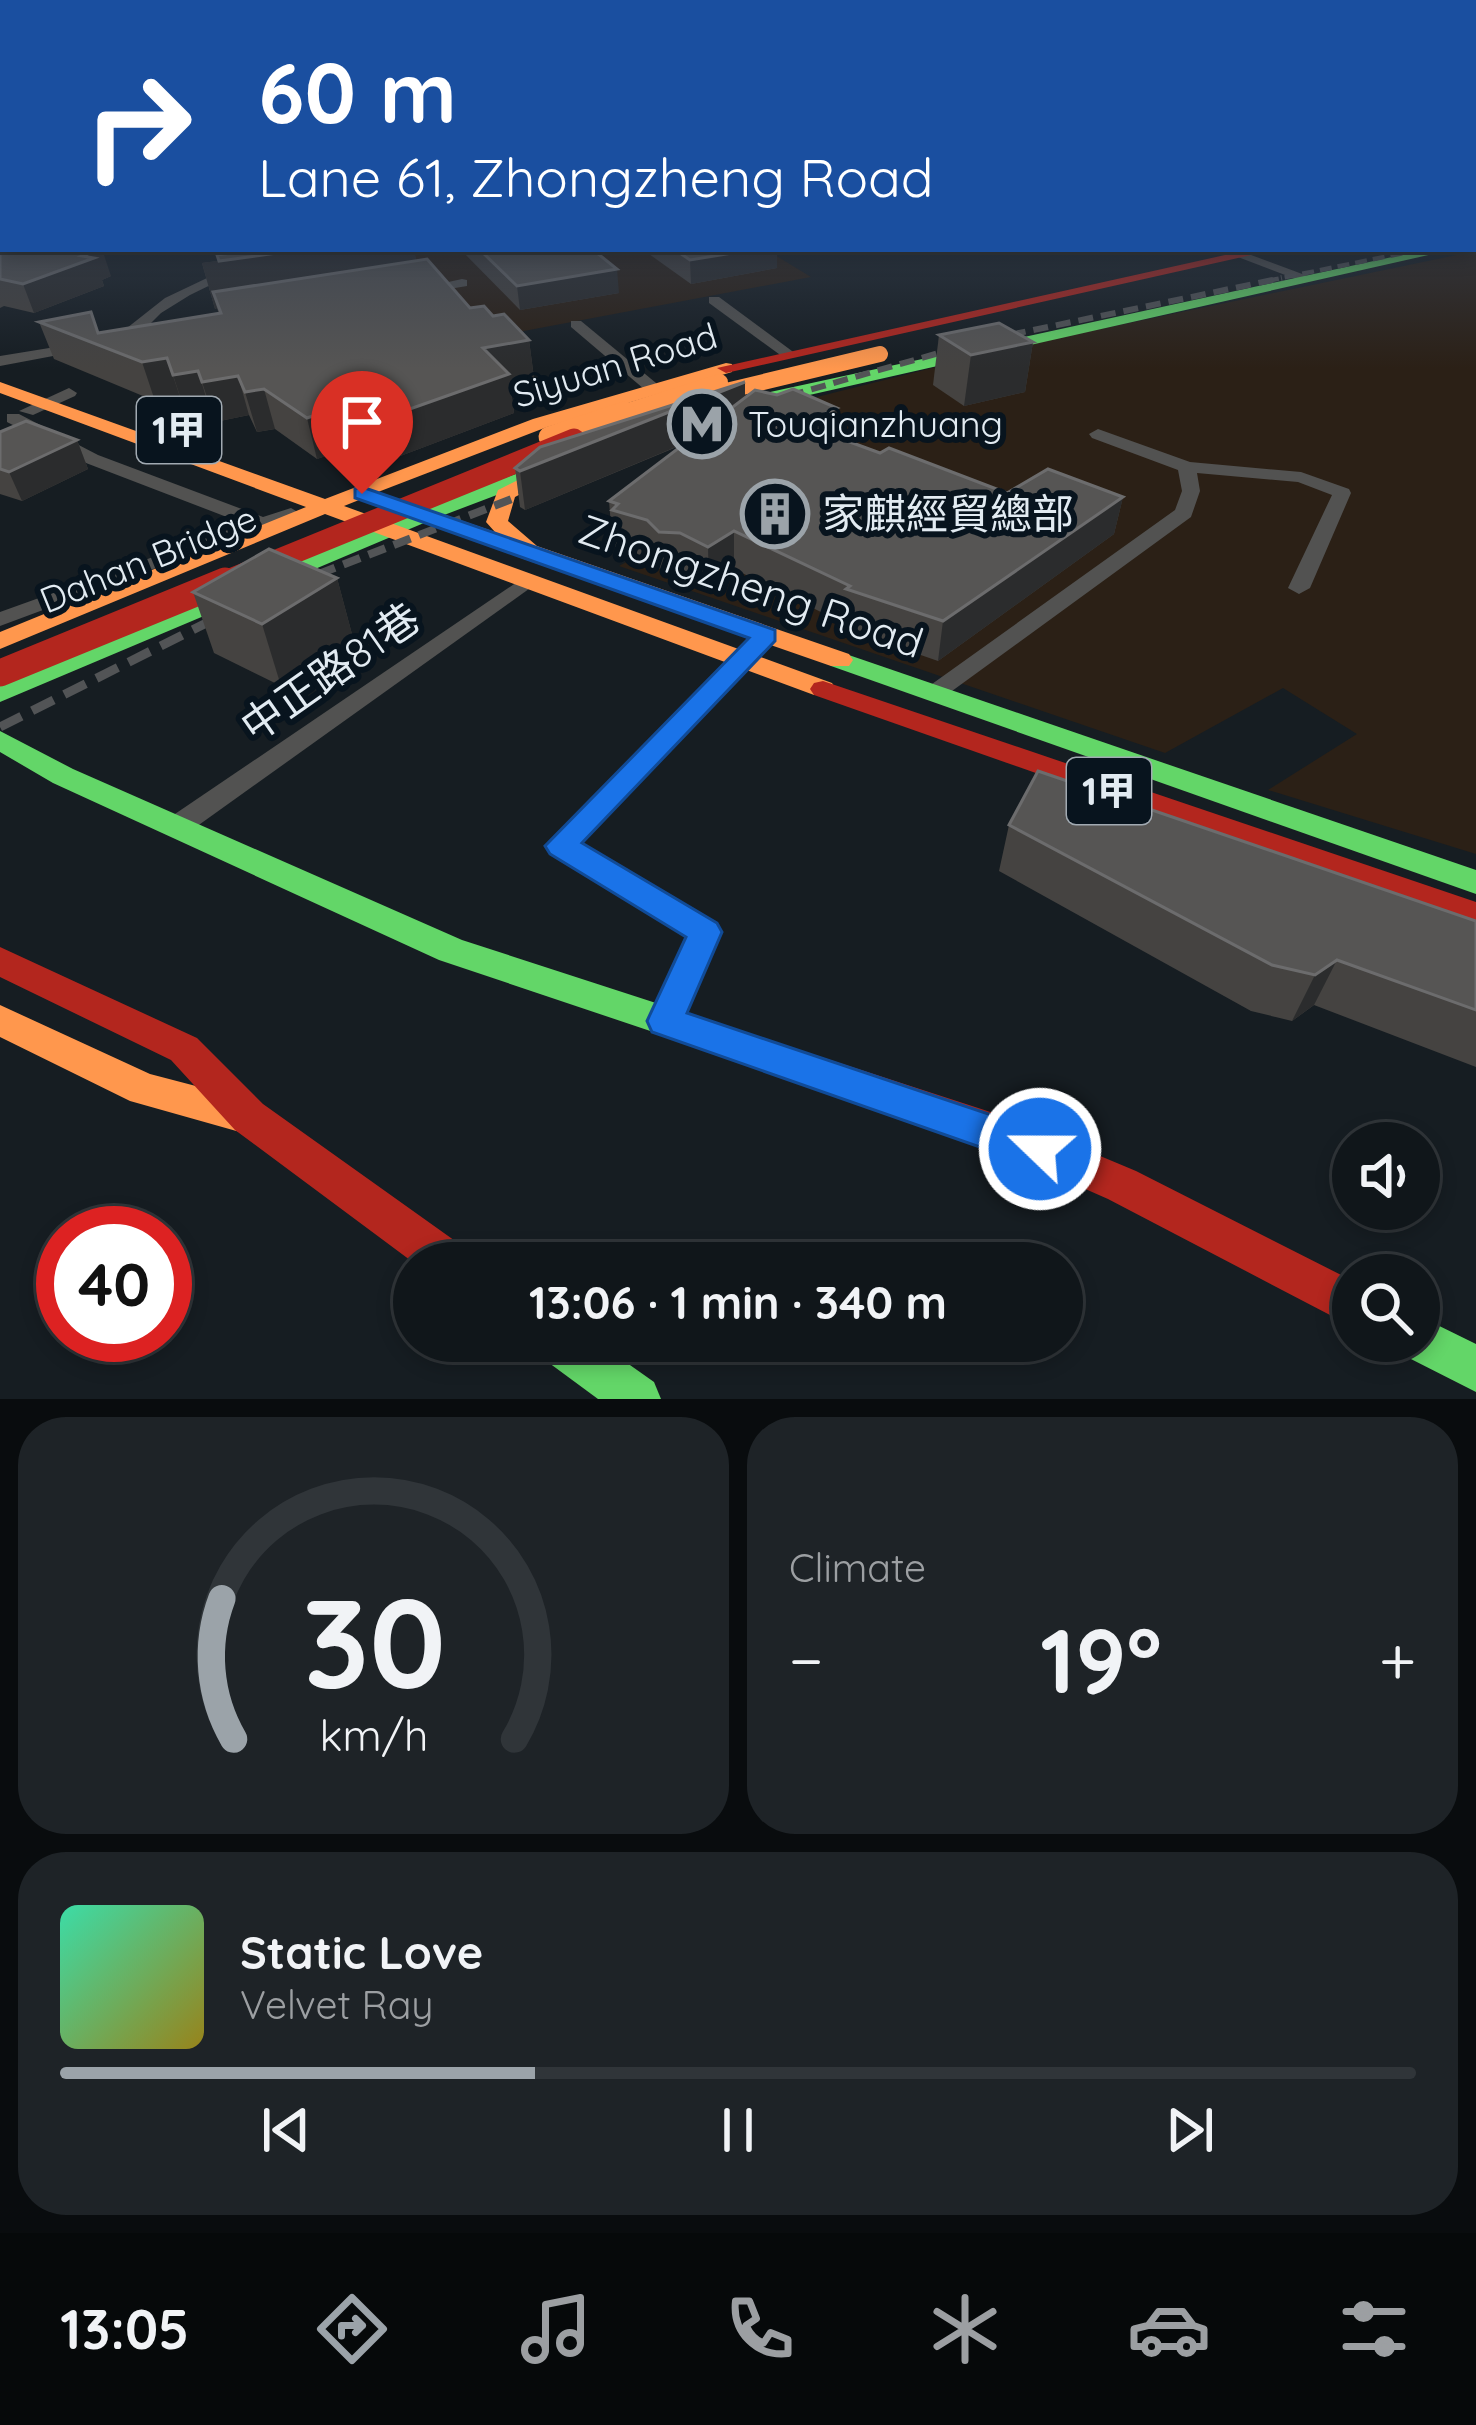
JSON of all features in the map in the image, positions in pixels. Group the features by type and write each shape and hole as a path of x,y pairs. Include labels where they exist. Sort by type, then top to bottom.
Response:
{"main road":[{"name":"Siyuan Road","path":"0,641 253,532 559,415 650,386 917,325 1254,257 1306,252"},
{"name":"Siyuan Road","path":"874,351 1110,302 1254,257 1323,252"},
{"name":"Siyuan Road","path":"874,351 1433,252"},
{"name":"Siyuan Road","path":"386,531 624,442 758,400 1051,321 1254,257"},
{"path":"917,325 1051,321 1110,302"},
{"name":"Dahan Bridge","path":"0,657 618,412 723,381 874,351"},
{"name":"Dahan Bridge","path":"0,674 542,451 736,387 874,351"},
{"name":"Zhongzheng Road","path":"0,365 57,399 386,531 766,636 1476,882"},
{"name":"Zhongzheng Road","path":"0,388 57,399 424,515 529,568 743,662 1476,916"},
{"path":"559,415 624,442"},
{"path":"495,439 553,466"},
{"path":"529,568 497,522 500,502 524,485 624,442"},
{"path":"0,698 386,531"},
{"path":"0,740 63,776 451,950 998,1132 1122,1185 1332,1294"},
{"path":"0,961 184,1049 249,1117 421,1242"},
{"path":"0,1020 144,1089 249,1117"},
{"path":"1440,1350 1476,1369"},
{"path":"586,1362 637,1399"}],"street":[{"path":"138,333 151,313 272,252"},
{"path":"1254,257 1306,278"},
{"path":"393,294 462,283"},
{"path":"714,300 788,354"},
{"path":"575,323 650,386"},
{"path":"0,365 161,330"},
{"path":"6,420 57,399"},
{"path":"6,420 253,532"},
{"path":"1098,434 1187,467 1301,477 1342,493 1299,588"},
{"path":"933,694 1184,514 1191,491 1187,467"},
{"name":"Siyuan Road","path":"0,698 386,531"},
{"path":"0,619 253,532"},
{"path":"0,632 203,557"},
{"name":"中正路81巷","path":"178,825 529,568"},
{"path":"665,1021 705,932 561,846 766,636"}],"shaded area":[{"path":"405,252 770,252 811,277 482,339"},
{"path":"1476,252 1476,854 1268,790 1357,734 1283,688 1165,753 619,566 702,521 769,409 1028,344"}],"building":[{"path":"0,252 92,252 82,256 94,258 23,284 0,279"},
{"path":"238,252 284,252 219,261 217,255"},
{"path":"482,252 596,252 617,269 517,286"},
{"path":"678,252 739,252 690,260"},
{"path":"427,259 470,308 484,306 493,316 504,314 529,340 483,348 509,374 356,428 330,410 307,418 264,389 245,392 238,376 202,382 198,371 173,375 167,358 142,362 39,322 91,312 98,333 221,313 213,292"},
{"path":"999,323 1033,342 971,355 939,335"},
{"path":"745,382 520,471 515,468 540,447"},
{"path":"793,389 837,408 801,424 880,453 889,448 1007,493 1048,469 1123,497 943,621 846,589 850,586 734,531 708,547 680,533 659,532 647,520 612,510 618,504 609,501 755,390 777,395"},
{"path":"26,421 77,440 9,472 0,469 0,432"},
{"path":"269,549 337,578 262,624 193,592"},
{"path":"1038,771 1476,921 1476,1010 1337,960 1315,975 1272,965 1009,825"}],"railway":[{"path":"1267,281 1408,252"},
{"path":"767,402 981,341 1282,278"},
{"path":"293,584 548,485"},
{"path":"291,585 301,581"},
{"path":"0,727 236,608"}],"traffic: fast":[{"path":"752,402 1434,252"},
{"path":"0,694 423,515 563,463"},
{"path":"840,660 1476,882"},
{"path":"0,740 63,776 451,950 683,1027"},
{"path":"1440,1350 1476,1369"},
{"path":"586,1362 637,1399"}],"traffic: slow":[{"path":"701,397 880,354"},
{"path":"0,641 449,456 632,393 726,368"},
{"path":"549,437 720,382"},
{"path":"0,387 823,689"},
{"path":"529,482 505,494 497,522 532,554"},
{"path":"374,497 840,660"},
{"path":"0,1020 144,1089 247,1116"}],"traffic: jam":[{"path":"726,368 1257,252"},
{"path":"0,673 574,439"},
{"path":"823,689 1476,915"},
{"path":"0,961 184,1049 249,1117 421,1242"},
{"path":"683,1027 998,1132 1122,1185 1332,1294"}],"place":[{"name":"Touqianzhuang","path":"702,424"},
{"name":"家麒經貿總部","path":"775,514"}],"route":[{"path":"362,494 766,636 561,846 705,932 665,1021 1040,1149"}]}
